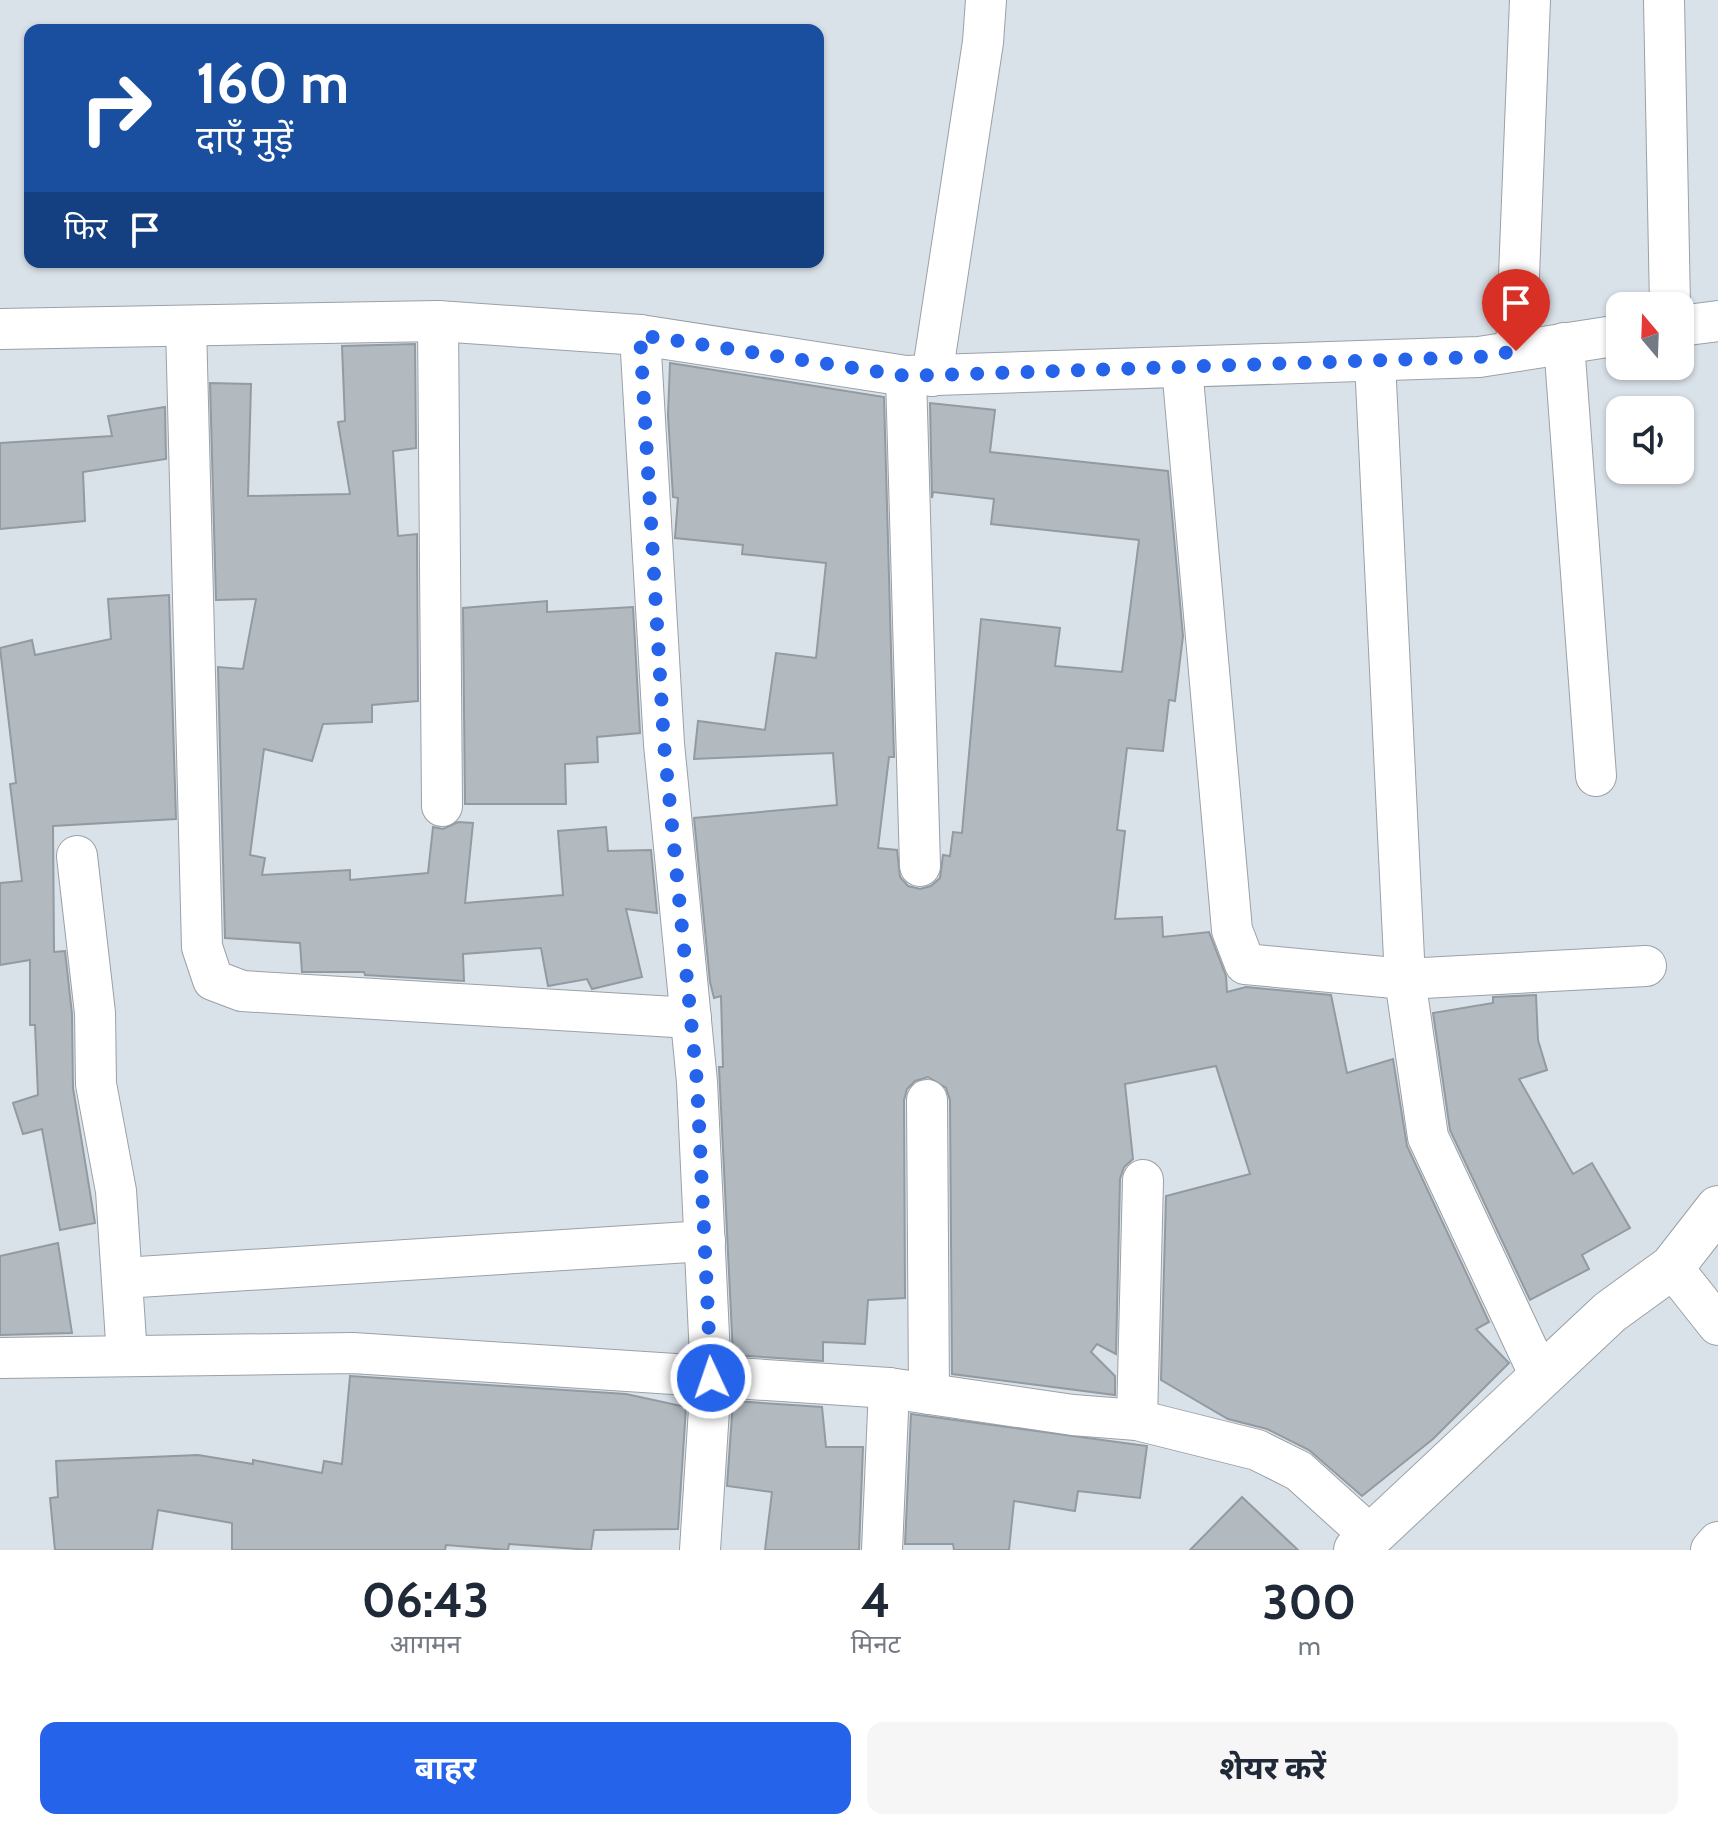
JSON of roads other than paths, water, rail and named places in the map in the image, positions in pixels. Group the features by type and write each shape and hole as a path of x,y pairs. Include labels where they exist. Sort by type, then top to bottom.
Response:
{"street":[{"path":"920,866 919,376 983,42 986,0"},
{"path":"1516,351 1530,0"},
{"path":"1664,0 1670,292"},
{"path":"438,321 442,806"},
{"path":"0,329 438,321 640,335 919,376 1479,357 1606,337"},
{"path":"1694,324 1718,321"},
{"path":"186,326 202,947 213,980 242,991 691,1018"},
{"path":"640,335 664,744 691,1018 705,1241 711,1378 700,1550"},
{"path":"1564,343 1596,776"},
{"path":"1375,361 1405,979 1428,1137 1541,1378"},
{"path":"1182,367 1232,930 1245,964 1405,979 1646,966"},
{"path":"77,856 95,1013 96,1084 116,1191 127,1356"},
{"path":"927,1100 929,1394"},
{"path":"1137,1420 1143,1180"},
{"path":"0,1358 353,1353 889,1388 1073,1415 1137,1420 1257,1450 1299,1471 1364,1543 1610,1312 1672,1267 1718,1208"},
{"path":"123,1278 705,1241"},
{"path":"1672,1267 1718,1325"},
{"path":"882,1550 889,1388"},
{"path":"1711,1550 1718,1542"}]}
